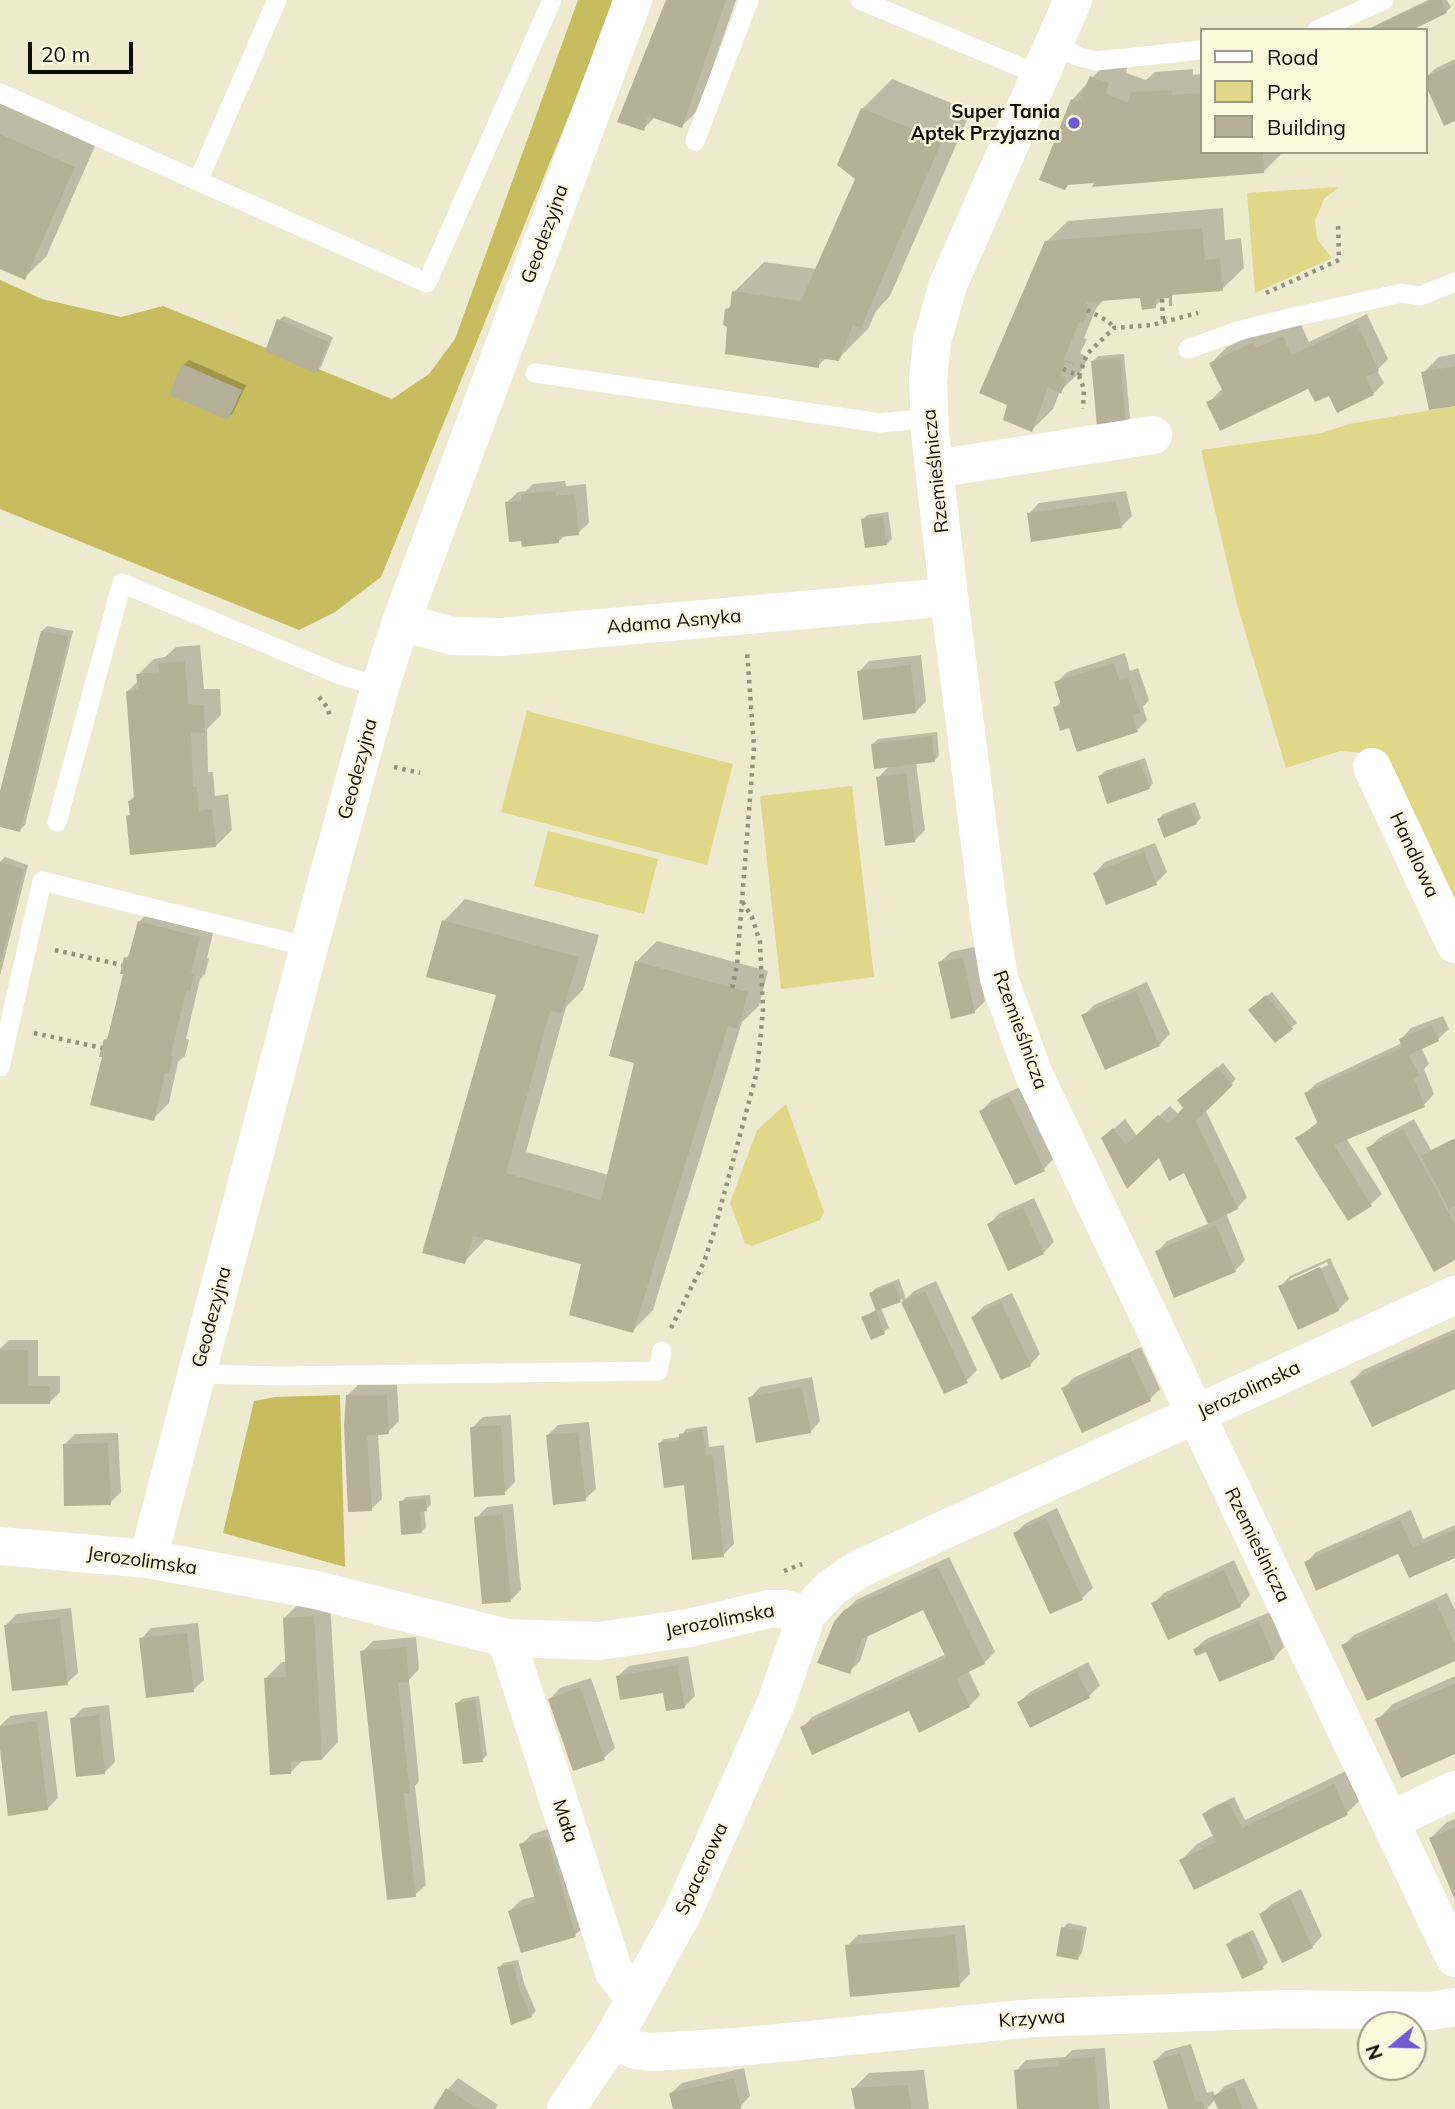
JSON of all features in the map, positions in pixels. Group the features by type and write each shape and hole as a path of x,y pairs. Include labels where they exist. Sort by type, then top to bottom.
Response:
{"street":[{"name":"Geodezyjna","path":"148,1559 380,688 401,622 633,0"},
{"name":"Rzemieślnicza","path":"1073,0 948,285 932,341 928,380 929,418 949,597 990,923 1003,992 1034,1075 1455,1958"},
{"path":"934,468 1153,435"},
{"name":"Adama Asnyka","path":"401,622 453,635 501,637 949,597"},
{"name":"Handlowa","path":"1372,767 1455,944"},
{"name":"Jerozolimska","path":"0,1546 148,1559 316,1590 506,1637 599,1641 689,1628 769,1609 807,1614 831,1588 859,1569 1455,1295"},
{"name":"Spacerowa","path":"566,2109 612,2039 683,1912 730,1810 792,1663 807,1614"},
{"name":"Mała","path":"506,1637 614,1972 635,1997"},
{"path":"1390,1821 1455,1790"},
{"name":"Krzywa","path":"612,2039 635,2049 652,2052 738,2047 1034,2018 1287,2009 1432,2011 1455,2007"}],"lane":[{"path":"198,181 277,0"},
{"path":"0,93 427,283 552,0"},
{"path":"695,141 749,0"},
{"path":"860,0 1046,60 1079,57 1097,61 1200,50"},
{"path":"1321,28 1384,0"},
{"path":"1188,349 1238,331 1402,293 1420,296 1455,282"},
{"path":"535,373 881,423 929,418"},
{"path":"57,822 122,583 338,674 380,688"},
{"path":"0,1067 42,881 309,947"},
{"path":"197,1374 281,1376 658,1371 662,1351"}],"path":[{"path":"1265,293 1339,260 1338,222"},
{"path":"1163,299 1163,323"},
{"path":"1087,310 1108,321 1114,328"},
{"path":"1066,448 1083,412 1084,389 1079,376 1087,354 1114,328 1163,323 1202,312"},
{"path":"1063,369 1079,376"},
{"path":"732,988 737,965 754,747 746,640"},
{"path":"311,691 327,707 331,726"},
{"path":"360,759 420,774"},
{"path":"662,1351 704,1262 757,1072 763,1010 761,954 752,917 742,901"},
{"path":"28,943 122,965"},
{"path":"9,1028 102,1048"},
{"path":"777,1574 812,1559"}],"green space":[{"path":"1339,187 1324,199 1315,221 1317,239 1332,258 1255,293 1247,193"},
{"path":"1455,406 1455,911 1387,755 1340,751 1286,768 1236,601 1201,450 1322,433 1349,424"},
{"path":"527,711 733,764 707,865 501,812"},
{"path":"852,786 874,977 781,989 760,796"},
{"path":"548,831 658,859 644,914 534,886"},
{"path":"786,1104 824,1212 820,1220 752,1246 745,1243 730,1203 757,1130"}],"shaded area":[{"path":"578,0 616,0 381,577 335,612 299,630 0,509 0,280 42,299 121,317 163,306 392,399 429,374 455,339"},
{"path":"340,1395 345,1567 223,1533 254,1401 275,1397"}],"building":[{"path":"666,0 726,0 682,128 648,116 644,131 617,122"},
{"path":"1431,0 1441,0 1447,13 1416,28 1372,28"},
{"path":"1455,64 1455,121 1444,126 1427,88 1427,76"},
{"path":"1090,76 1109,83 1106,94 1128,102 1131,92 1172,90 1172,95 1200,93 1200,154 1263,154 1264,173 1092,187 1094,183 1068,185 1065,190 1039,180 1071,99 1079,101"},
{"path":"861,108 942,141 861,328 853,325 839,361 819,358 819,368 725,354 727,327 723,325 725,309 730,308 732,291 801,301 855,179 837,165"},
{"path":"0,134 75,167 25,280 0,269"},
{"path":"1202,228 1205,260 1220,258 1223,291 1172,295 1172,306 1169,306 1169,298 1156,299 1156,308 1142,310 1140,298 1087,302 1083,324 1079,322 1064,359 1075,363 1074,366 1065,362 1060,375 1067,379 1061,394 1048,387 1032,432 1003,420 1007,405 979,393 1045,241"},
{"path":"277,319 329,342 316,374 265,351"},
{"path":"1357,324 1379,371 1366,377 1374,395 1337,413 1329,396 1315,402 1308,389 1220,431 1206,402 1224,394 1209,363 1254,342 1256,348 1283,336 1292,355"},
{"path":"1120,358 1126,424 1097,427 1091,361"},
{"path":"182,364 242,390 228,420 169,395"},
{"path":"1455,366 1455,406 1429,410 1421,372"},
{"path":"555,491 556,496 575,494 579,535 559,537 559,543 522,547 521,541 509,542 505,502 521,501 521,494"},
{"path":"1116,501 1122,528 1031,542 1027,513"},
{"path":"883,516 887,545 865,548 861,519"},
{"path":"41,631 69,636 20,832 0,827 0,791"},
{"path":"185,661 188,704 204,705 205,733 191,733 193,787 197,787 199,811 212,809 216,847 130,855 126,816 130,815 128,801 134,800 126,691 138,689 136,674 159,672 158,663"},
{"path":"1114,663 1119,680 1128,677 1140,713 1132,715 1138,732 1077,752 1069,728 1060,731 1053,707 1061,705 1054,682"},
{"path":"911,665 916,713 863,720 857,671"},
{"path":"932,736 935,762 874,769 871,744"},
{"path":"1140,762 1150,789 1107,804 1098,776"},
{"path":"906,773 915,842 885,846 876,777"},
{"path":"1190,805 1197,824 1164,838 1157,819"},
{"path":"1144,852 1157,885 1106,905 1093,873"},
{"path":"0,862 24,869 1,962 0,962"},
{"path":"442,920 579,957 562,1013 550,1011 506,1173 601,1200 634,1063 609,1056 635,961 748,992 738,1029 728,1026 633,1333 569,1315 581,1264 473,1236 465,1264 422,1253 496,995 426,977"},
{"path":"138,921 200,937 191,974 194,974 190,992 186,991 169,1074 165,1073 154,1121 90,1105 102,1057 99,1057 104,1039 107,1040 123,974 120,974 124,957 128,958"},
{"path":"963,957 975,1013 951,1019 938,962"},
{"path":"1136,991 1160,1046 1105,1070 1081,1015"},
{"path":"1266,995 1293,1029 1275,1043 1248,1010"},
{"path":"1432,1025 1439,1041 1409,1055 1420,1076 1414,1078 1425,1107 1334,1145 1372,1206 1348,1221 1295,1138 1318,1124 1304,1093 1402,1048 1399,1039"},
{"path":"1217,1067 1233,1085 1196,1121 1238,1209 1208,1224 1184,1173 1169,1181 1159,1158 1127,1189 1101,1138 1113,1128 1126,1145 1158,1115 1168,1124 1183,1108 1177,1100"},
{"path":"1009,1096 1045,1171 1015,1185 979,1111"},
{"path":"1403,1129 1455,1225 1455,1260 1434,1272 1366,1148"},
{"path":"1455,1139 1455,1206 1449,1209 1421,1156"},
{"path":"1023,1207 1044,1254 1008,1271 987,1224"},
{"path":"1216,1225 1236,1272 1174,1298 1155,1251"},
{"path":"1320,1267 1339,1311 1298,1330 1278,1286"},
{"path":"894,1283 901,1302 876,1311 869,1293"},
{"path":"925,1291 968,1383 944,1394 901,1302"},
{"path":"1001,1302 1031,1366 1001,1380 971,1317"},
{"path":"876,1311 885,1334 871,1340 861,1317"},
{"path":"1455,1333 1455,1389 1372,1427 1350,1381"},
{"path":"0,1350 28,1350 28,1386 50,1386 50,1404 0,1404"},
{"path":"1130,1356 1151,1401 1082,1433 1061,1388"},
{"path":"802,1387 811,1433 756,1443 748,1397"},
{"path":"346,1395 387,1395 389,1434 367,1436 372,1511 348,1512 344,1426"},
{"path":"501,1425 505,1495 474,1497 470,1427"},
{"path":"703,1429 706,1456 713,1455 724,1557 692,1560 684,1485 664,1488 658,1443 679,1441 679,1434"},
{"path":"578,1432 586,1501 553,1505 546,1435"},
{"path":"108,1443 111,1505 64,1506 63,1444"},
{"path":"426,1499 427,1511 420,1512 422,1533 401,1535 399,1501"},
{"path":"503,1514 511,1602 482,1604 474,1517"},
{"path":"1046,1518 1083,1600 1050,1614 1013,1533"},
{"path":"1400,1520 1413,1548 1455,1530 1455,1558 1409,1578 1398,1554 1316,1591 1304,1562"},
{"path":"938,1567 985,1664 956,1678 970,1707 919,1733 909,1711 812,1755 800,1727 946,1658 923,1610 862,1639 850,1674 817,1663 834,1622 844,1610"},
{"path":"1224,1570 1241,1607 1168,1640 1151,1603"},
{"path":"1436,1602 1455,1644 1455,1661 1367,1701 1341,1645"},
{"path":"314,1616 322,1760 291,1762 291,1774 270,1775 264,1678 286,1677 283,1618"},
{"path":"60,1618 68,1685 12,1691 4,1625"},
{"path":"1259,1622 1275,1659 1219,1682 1206,1652 1196,1656 1193,1649"},
{"path":"187,1633 194,1692 146,1698 139,1638"},
{"path":"406,1647 409,1682 398,1683 410,1793 404,1793 416,1897 387,1900 360,1651"},
{"path":"678,1665 685,1708 666,1711 663,1693 620,1700 616,1676"},
{"path":"1077,1672 1090,1698 1030,1728 1017,1702"},
{"path":"1455,1683 1455,1754 1401,1778 1375,1719"},
{"path":"580,1687 605,1760 573,1771 548,1699"},
{"path":"475,1700 483,1762 463,1764 455,1703"},
{"path":"99,1715 105,1774 76,1777 70,1718"},
{"path":"37,1721 48,1810 8,1816 0,1726"},
{"path":"1334,1784 1348,1815 1194,1890 1179,1860 1216,1842 1202,1814 1228,1801 1242,1828"},
{"path":"1455,1827 1455,1900 1429,1838"},
{"path":"547,1836 576,1937 521,1953 508,1911 536,1902 519,1844"},
{"path":"1290,1898 1313,1948 1282,1963 1259,1914"},
{"path":"1061,1927 1083,1931 1078,1960 1056,1956"},
{"path":"1248,1934 1264,1969 1242,1979 1226,1944"},
{"path":"955,1935 960,1987 850,1997 845,1945"},
{"path":"513,1964 520,1991 532,2017 511,2025 497,1967"},
{"path":"1180,2053 1196,2102 1202,2100 1205,2109 1168,2109 1153,2061"},
{"path":"1095,2057 1099,2109 1017,2109 1014,2070 1059,2066 1059,2060"},
{"path":"734,2078 741,2109 673,2109 669,2093"},
{"path":"908,2085 911,2109 855,2109 851,2088"},
{"path":"1234,2087 1243,2109 1218,2109 1212,2096"},
{"path":"446,2088 478,2109 433,2109"}],"place":[{"name":"Super Tania Aptek Przyjazna","path":"1074,123"}]}
